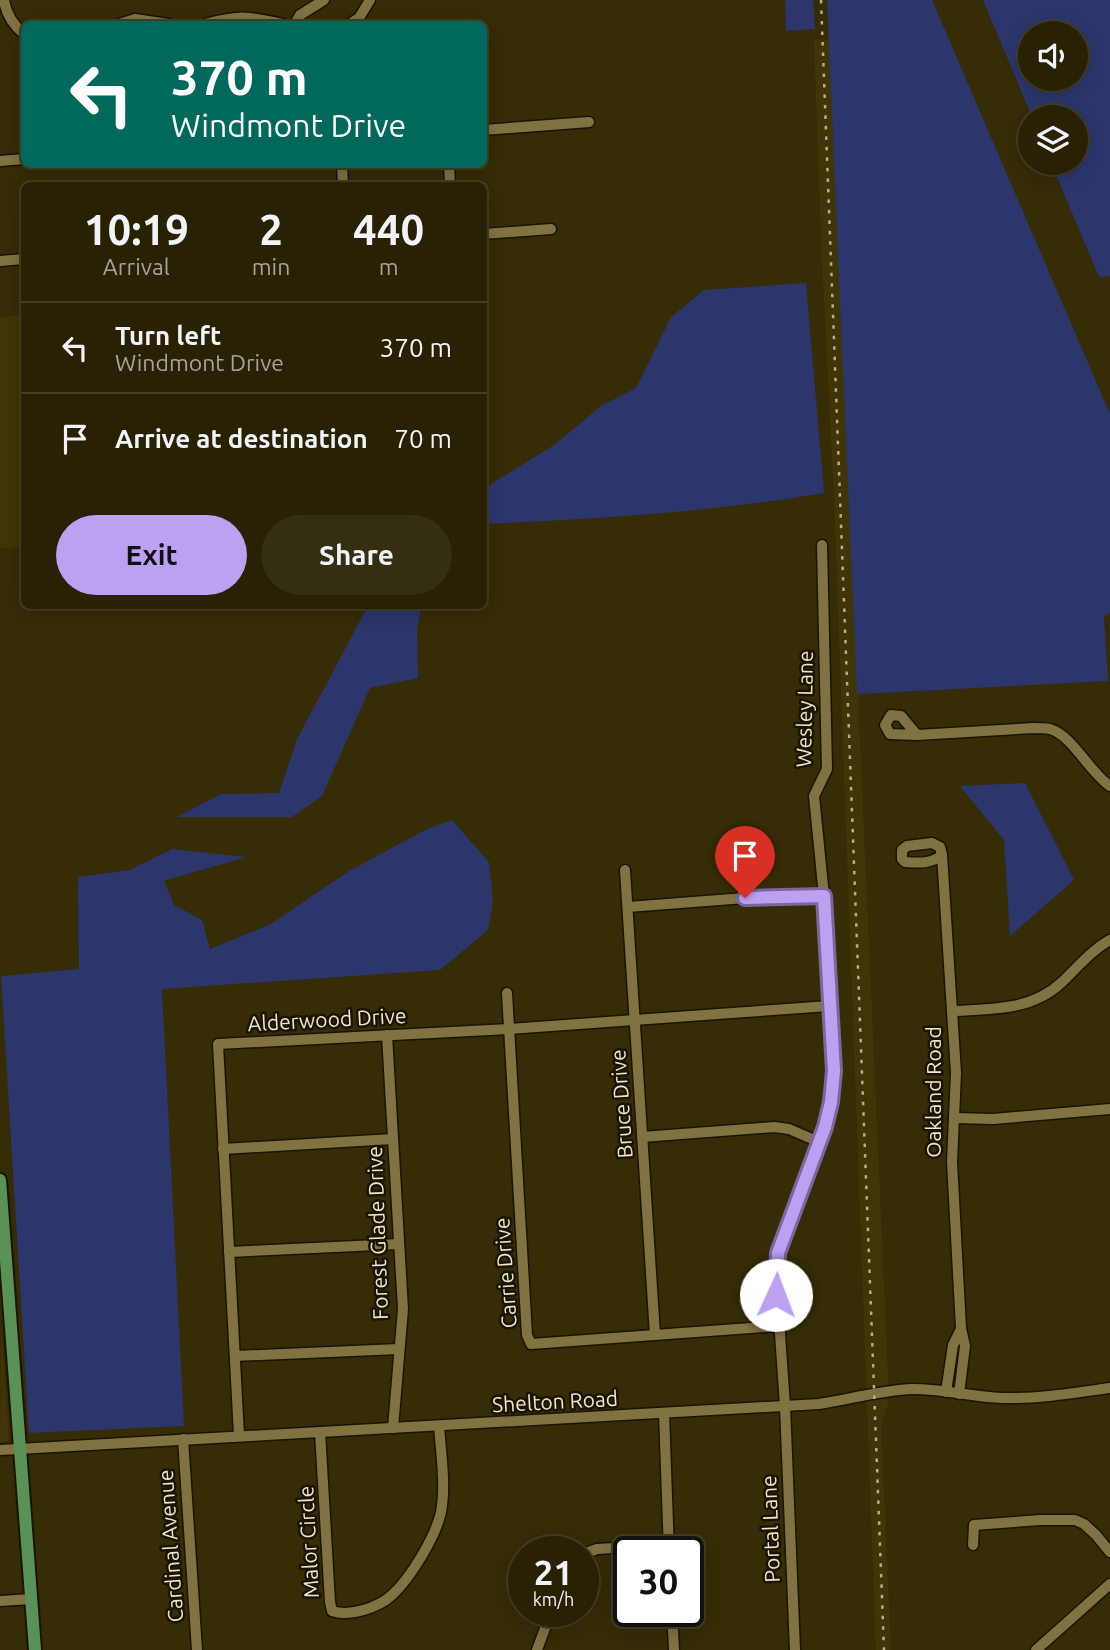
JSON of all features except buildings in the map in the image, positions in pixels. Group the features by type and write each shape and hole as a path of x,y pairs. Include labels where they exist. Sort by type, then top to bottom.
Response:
{"main road":[{"path":"0,1180 35,1650"}],"street":[{"path":"4,0 5,9 21,31"},
{"path":"297,21 300,15 324,0"},
{"path":"354,21 370,0"},
{"path":"217,21 238,16 251,21"},
{"path":"129,21 154,21"},
{"path":"487,130 589,122"},
{"path":"0,160 21,159"},
{"path":"487,234 551,229"},
{"path":"0,261 21,259"},
{"name":"Wesley Lane","path":"785,1406 776,1276 778,1253 819,1142 831,1102 834,1071 824,896 814,796 827,769 822,545"},
{"path":"917,735 1051,729 1062,736 1096,775 1110,786"},
{"path":"741,846 745,898"},
{"name":"Oakland Road","path":"942,855 956,1073 952,1161 961,1328 965,1346 959,1394"},
{"name":"Bruce Drive","path":"625,870 655,1335"},
{"path":"628,907 745,898 824,896"},
{"path":"952,1011 1019,1005 1042,997 1060,984 1095,948 1110,940"},
{"name":"Carrie Drive","path":"507,993 527,1335 531,1344 779,1326"},
{"name":"Alderwood Drive","path":"239,1435 218,1044 509,1029 829,1006"},
{"name":"Forest Glade Drive","path":"387,1035 402,1309 393,1428"},
{"path":"954,1118 993,1119 1110,1109"},
{"path":"642,1137 774,1127 789,1129 819,1142"},
{"path":"223,1149 393,1139"},
{"path":"229,1252 399,1244"},
{"name":"Oakland Road","path":"946,1392 953,1345 961,1328"},
{"path":"235,1356 399,1349"},
{"name":"Shelton Road","path":"0,1450 819,1404 896,1390 930,1390 1003,1398 1110,1388"},
{"name":"Portal Lane","path":"785,1406 795,1650"},
{"path":"664,1413 669,1536"},
{"name":"Malor Circle","path":"320,1432 330,1602 332,1611 339,1614 369,1608 391,1596 423,1555 435,1534 441,1512 442,1488 439,1426"},
{"name":"Cardinal Avenue","path":"183,1439 197,1650"},
{"path":"973,1545 974,1525 1066,1519 1084,1524 1110,1552"},
{"path":"1036,1650 1110,1584"},
{"path":"0,1601 32,1599"},
{"path":"537,1650 545,1627"},
{"path":"673,1627 674,1650"}],"shaded area":[{"path":"785,0 813,0 815,29 786,31"},
{"path":"827,0 932,0 1110,414 1110,613 1104,616 1108,681 857,694"},
{"path":"983,0 1110,0 1110,276 1099,277 1056,175 1088,175 1088,105 1027,105 1021,91 1088,91 1088,21 1018,21 1018,84"},
{"path":"829,39 888,1376 888,1403 881,1427 891,1650 876,1650 834,498 822,260 814,40"},
{"path":"806,283 824,493 654,514 487,524 487,487 554,445 601,406 636,388 671,317 704,290"},
{"path":"21,315 21,547 0,548 0,317"},
{"path":"366,609 421,609 417,628 418,678 370,688 322,796 292,817 177,817 221,794 279,793 297,739"},
{"path":"1025,783 1074,880 1010,936 1004,840 960,786"},
{"path":"452,820 489,862 493,902 488,930 440,970 162,989 184,1426 29,1433 1,976 79,969 78,877 130,870 172,849 246,857 164,881 174,905 202,920 210,949 271,924 349,871 427,829"},
{"path":"1,1330 9,1436 8,1441 0,1442"}],"railway":[{"path":"821,0 884,1650"}],"route":[{"path":"745,898 824,896 834,1071 831,1102 825,1127 778,1253 776,1295"}]}
